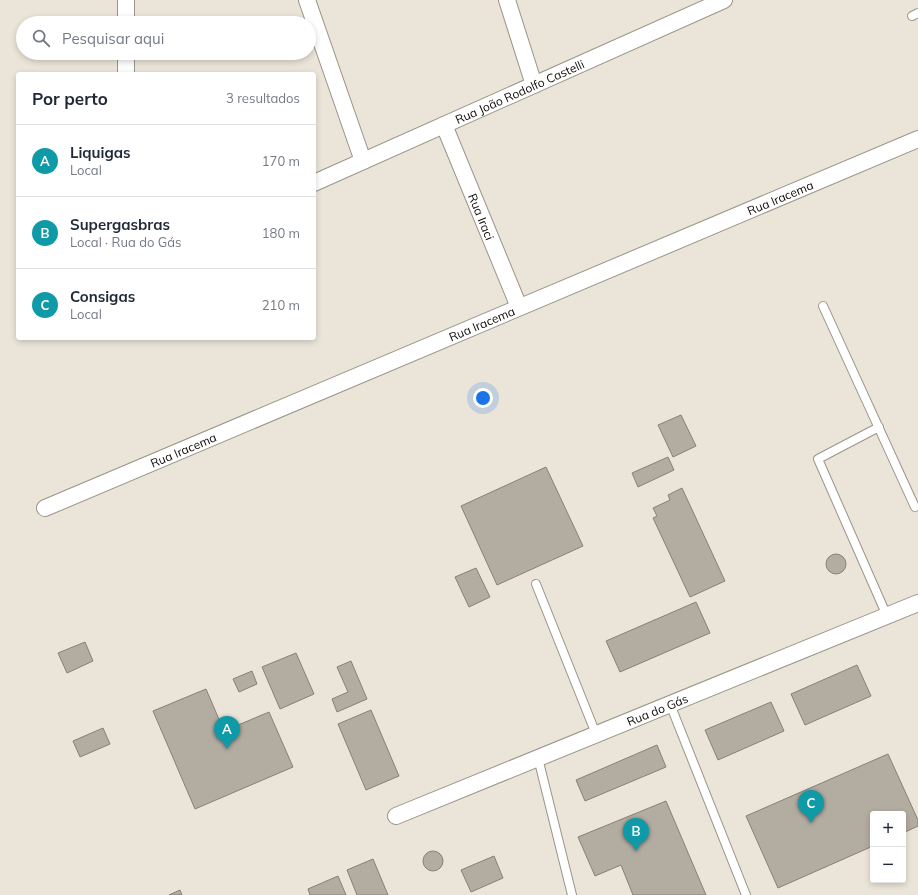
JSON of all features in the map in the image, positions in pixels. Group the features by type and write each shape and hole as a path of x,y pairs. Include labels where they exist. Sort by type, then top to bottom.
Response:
{"street":[{"path":"126,0 126,16"},
{"path":"307,0 313,16"},
{"path":"507,0 534,84"},
{"name":"Rua João Rodolfo Castelli","path":"316,182 534,84 704,4 724,0"},
{"path":"316,26 363,161"},
{"path":"126,60 126,72"},
{"name":"Rua Iraci","path":"444,125 519,307"},
{"name":"Rua Iracema","path":"45,508 918,139"},
{"name":"Rua do Gás","path":"396,816 918,603"}],"lane":[{"path":"823,306 915,507"},
{"path":"879,427 818,459 887,616"},
{"path":"536,584 596,734"},
{"path":"670,704 746,895"},
{"path":"538,758 572,895"}],"building":[{"path":"681,415 696,446 673,457 658,425"},
{"path":"668,457 674,470 638,487 632,473"},
{"path":"546,467 583,546 497,585 461,506"},
{"path":"682,488 725,581 690,597 653,518 657,516 653,508 670,500 668,495"},
{"path":"832,554 840,554 846,560 846,568 840,574 832,574 826,568 826,560"},
{"path":"476,568 490,597 469,607 455,577"},
{"path":"696,602 710,633 620,672 606,641"},
{"path":"85,642 93,661 67,673 58,653"},
{"path":"296,653 314,694 280,709 262,667"},
{"path":"351,661 367,699 337,712 332,699 348,692 337,667"},
{"path":"857,665 871,696 805,725 791,694"},
{"path":"252,671 257,684 239,692 233,679"},
{"path":"206,689 224,731 269,712 293,767 195,809 153,711"},
{"path":"771,702 784,731 718,760 705,730"},
{"path":"371,710 399,776 366,790 338,724"},
{"path":"103,728 110,744 80,757 73,741"},
{"path":"657,745 666,767 585,801 576,780"},
{"path":"888,754 918,820 918,826 906,832 906,811 870,811 870,847 778,888 746,816"},
{"path":"666,801 706,895 633,895 621,865 595,876 578,837"},
{"path":"429,851 437,851 443,857 443,865 437,871 429,871 423,865 423,857"},
{"path":"494,856 503,878 471,892 461,870"},
{"path":"373,859 388,895 357,895 347,870"},
{"path":"338,876 346,895 310,895 308,889"},
{"path":"180,890 182,895 169,895"}],"place":[{"name":"Liquigas","path":"227,749"},
{"name":"Consigas","path":"811,823"},
{"name":"Supergasbras","path":"636,851"}]}
